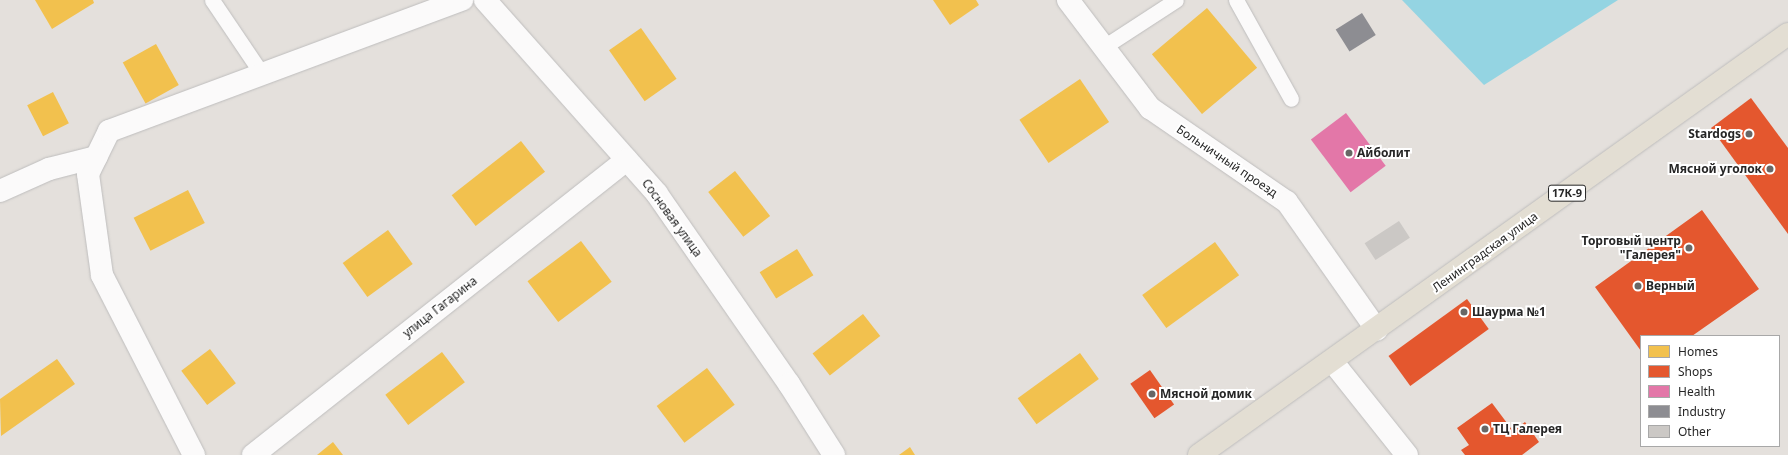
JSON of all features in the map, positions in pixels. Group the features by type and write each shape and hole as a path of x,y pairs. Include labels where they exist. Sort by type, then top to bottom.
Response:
{"main road":[{"name":"Ленинградская улица","path":"1200,455 1377,330 1788,34"}],"street":[{"path":"194,455 102,275 88,174 109,131 462,0"},
{"name":"Сосновая улица","path":"485,0 657,194 789,384 834,455"},
{"name":"Больничный проезд","path":"1068,0 1102,48 1150,108 1287,202 1377,330"},
{"path":"0,191 49,169 96,157"},
{"name":"улица Гагарина","path":"253,455 627,160"},
{"path":"1339,357 1407,455"}],"lane":[{"path":"212,0 262,74"},
{"path":"1102,48 1176,0"},
{"path":"1236,0 1290,99"}],"water":[{"path":"1402,0 1618,0 1484,85"}],"building: Homes":[{"path":"35,0 93,0 94,3 52,29"},
{"path":"933,0 976,0 979,5 950,25"},
{"path":"1207,8 1257,68 1202,114 1152,54"},
{"path":"641,28 677,79 645,101 609,50"},
{"path":"156,44 179,85 146,104 123,62"},
{"path":"1080,79 1109,122 1049,163 1019,120"},
{"path":"53,92 69,123 43,136 27,105"},
{"path":"521,141 545,172 476,226 452,195"},
{"path":"735,171 770,216 743,237 708,192"},
{"path":"188,190 205,223 150,251 134,218"},
{"path":"388,230 413,264 367,297 343,263"},
{"path":"581,241 612,282 558,322 527,281"},
{"path":"1215,242 1239,275 1166,328 1142,295"},
{"path":"797,249 813,275 776,299 760,272"},
{"path":"863,314 880,336 830,375 813,353"},
{"path":"210,349 236,383 207,405 181,371"},
{"path":"442,352 465,382 408,425 385,395"},
{"path":"1080,353 1099,379 1037,424 1018,398"},
{"path":"57,359 75,384 1,436 0,399"},
{"path":"707,368 735,405 684,443 657,406"},
{"path":"333,442 343,455 317,455"},
{"path":"910,447 915,455 899,455"}],"building: Shops":[{"path":"1751,98 1788,148 1788,234 1711,128"},
{"name":"Торговый центр \"Галерея\"","path":"1702,210 1759,289 1693,335 1640,335 1640,350 1595,287"},
{"path":"1467,299 1489,329 1410,386 1389,356"},
{"name":"Мясной домик","path":"1150,370 1174,404 1154,418 1130,384"},
{"name":"ТЦ Галерея","path":"1492,403 1513,431 1525,422 1539,442 1522,455 1465,455 1461,450 1469,445 1457,428"}],"building: Health":[{"name":"Айболит","path":"1346,113 1386,166 1351,192 1311,139"}],"building: Industry":[{"path":"1362,13 1376,35 1349,51 1336,29"}],"building: Other":[{"path":"1399,221 1410,238 1376,260 1365,243"}],"place":[{"name":"Stardogs","path":"1749,134"},
{"name":"Айболит","path":"1349,153"},
{"name":"Мясной уголок","path":"1770,169"},
{"name":"Торговый центр \"Галерея\"","path":"1689,248"},
{"name":"Верный","path":"1638,286"},
{"name":"Шаурма №1","path":"1464,312"},
{"name":"Мясной домик","path":"1152,394"},
{"name":"ТЦ Галерея","path":"1485,429"}]}
